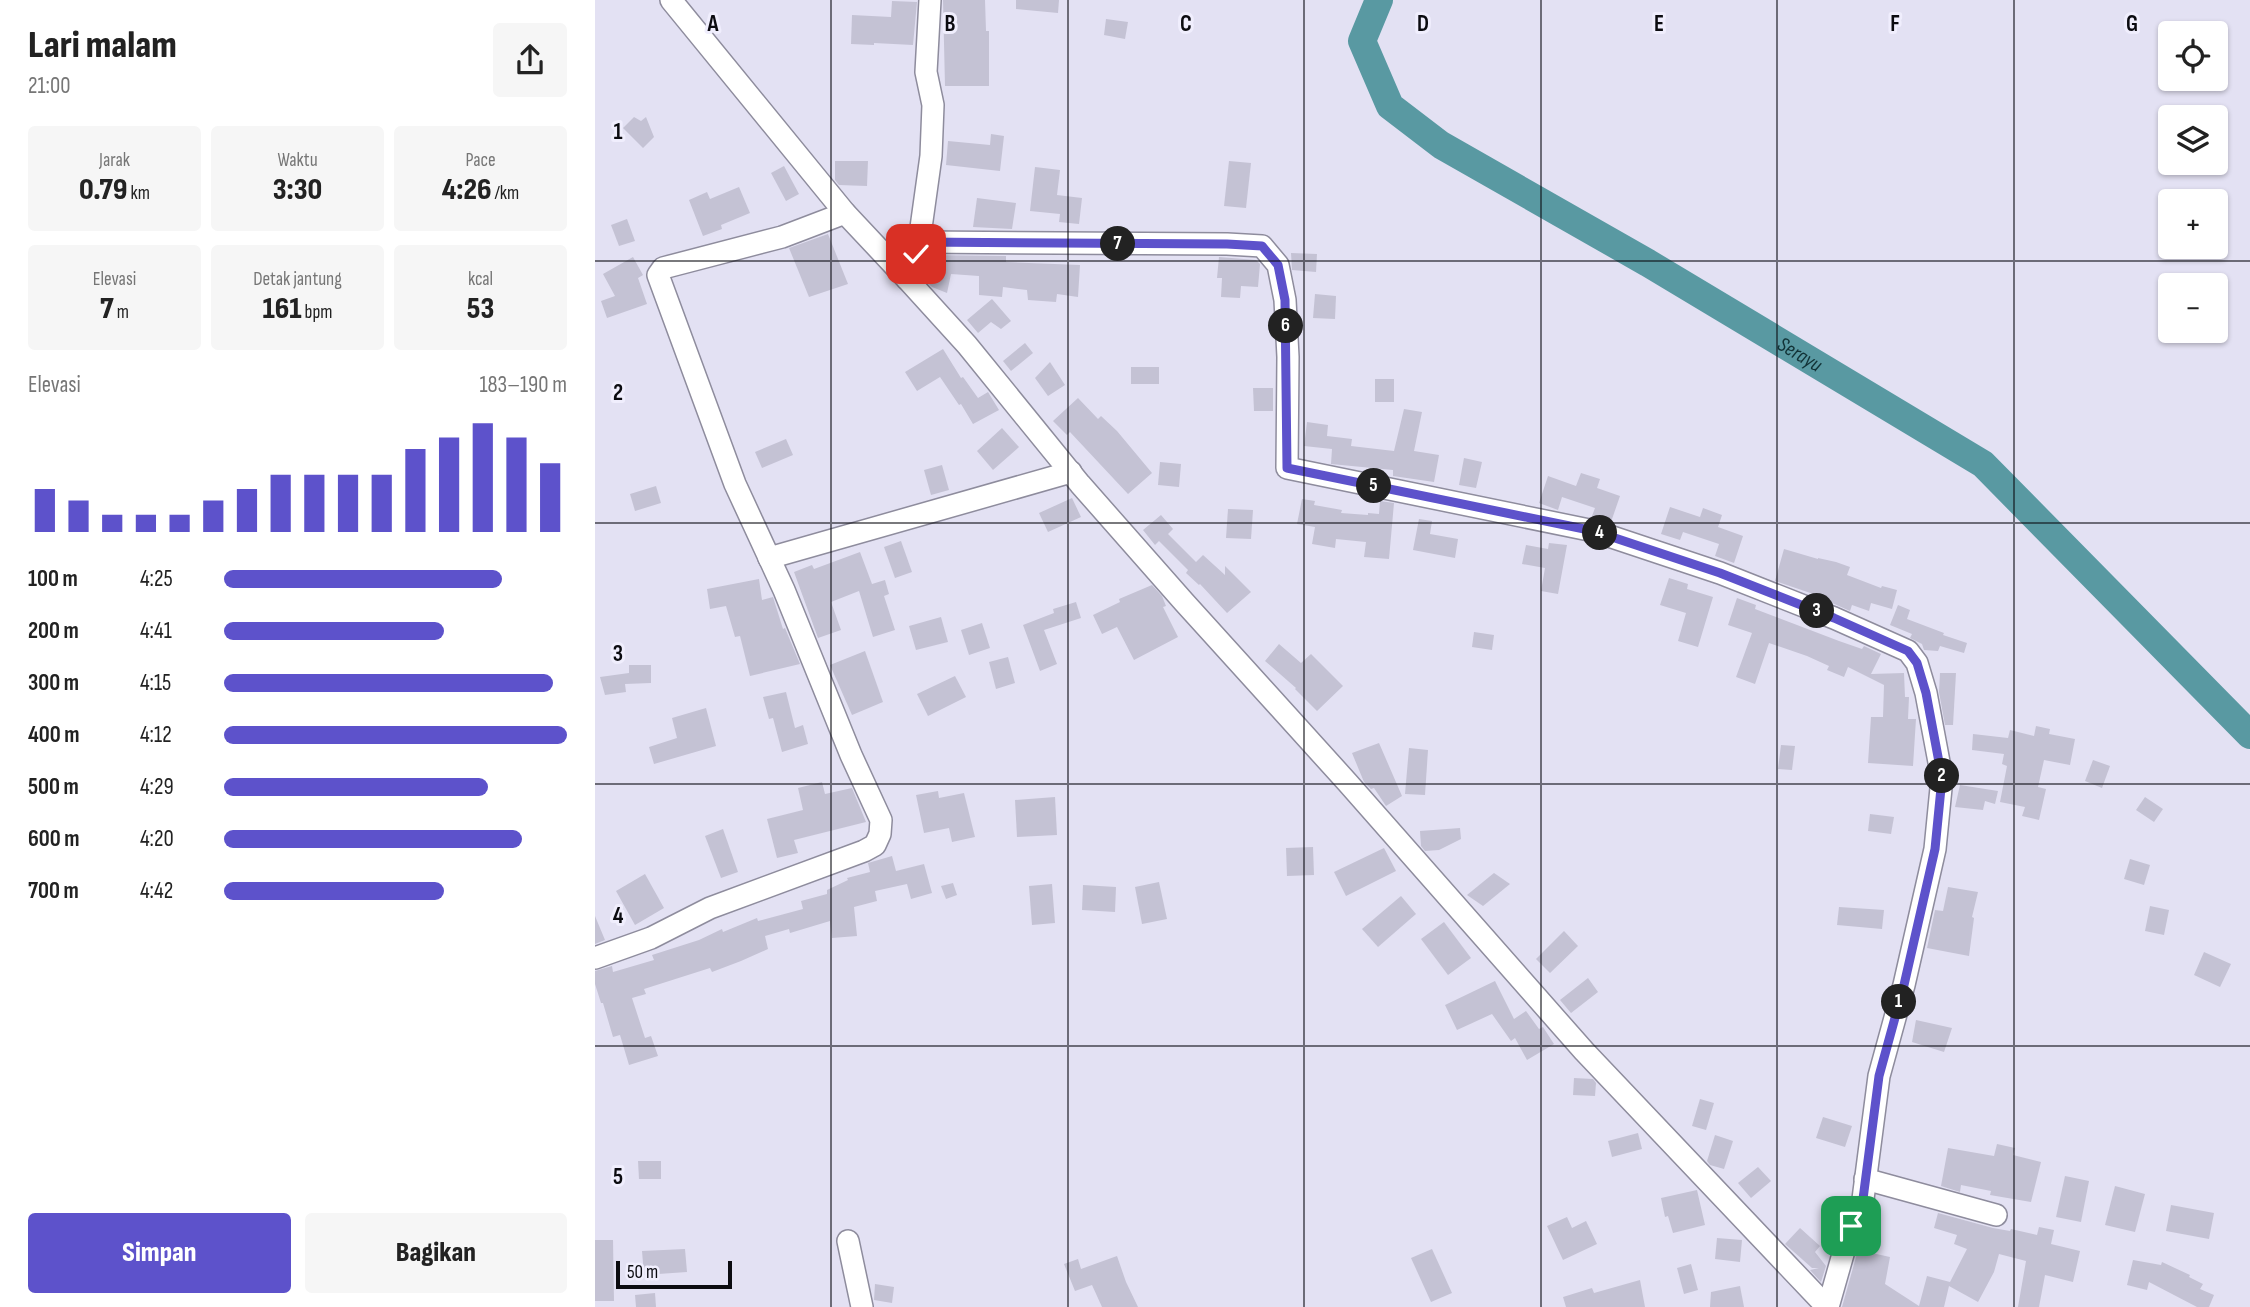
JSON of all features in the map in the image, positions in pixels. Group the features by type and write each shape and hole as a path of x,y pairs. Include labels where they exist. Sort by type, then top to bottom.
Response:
{"street":[{"path":"671,0 845,213 967,345 1071,472 1184,603 1347,782 1584,1051 1827,1307 1851,1226 1863,1199 1879,1076 1904,985 1935,849 1942,778 1922,675 1908,651 1834,618 1720,573 1594,531 1287,468 1285,300 1278,265 1262,246 919,242"},
{"path":"907,279 919,242 930,156 933,105 926,72 930,0"},
{"path":"595,958 651,937 711,908 875,845 880,834 881,820 735,484 658,275 663,268 782,237 845,213"},
{"path":"769,558 1071,472"},
{"path":"1865,1179 1996,1215"},
{"path":"848,1241 862,1307"}],"building":[{"path":"943,0 985,0 986,31 989,31 989,86 945,86"},
{"path":"1016,0 1059,0 1058,13 1016,9"},
{"path":"892,1 917,2 913,45 851,44 852,15 891,17"},
{"path":"1106,19 1128,22 1125,39 1104,35"},
{"path":"634,117 641,121 646,117 654,137 643,148 623,128"},
{"path":"991,134 1004,136 1000,171 946,165 948,141 990,145"},
{"path":"835,161 868,161 867,186 839,185 835,180"},
{"path":"1229,161 1251,163 1246,208 1224,206"},
{"path":"784,166 799,194 786,201 771,173"},
{"path":"1035,167 1060,170 1057,195 1082,198 1079,224 1059,222 1060,214 1030,211"},
{"path":"739,187 750,213 703,236 689,200 707,192 710,199"},
{"path":"977,198 1016,203 1012,229 973,227"},
{"path":"627,219 635,241 619,246 611,225"},
{"path":"828,234 848,284 809,297 789,248"},
{"path":"1291,253 1317,254 1316,272 1292,270"},
{"path":"929,255 1006,256 1006,262 1080,265 1078,297 1057,294 1056,302 1028,300 1027,290 1003,287 1002,297 979,295 979,276 951,274 947,293 932,287 925,280"},
{"path":"633,257 643,275 638,278 647,304 607,318 601,301 615,296 603,274"},
{"path":"1219,257 1256,260 1260,264 1258,287 1241,286 1240,298 1221,297 1222,278 1217,278"},
{"path":"1315,294 1336,296 1335,319 1313,318"},
{"path":"992,299 1011,321 1001,329 991,322 978,333 967,320"},
{"path":"1025,343 1033,353 1011,371 1003,361"},
{"path":"943,349 961,378 963,377 978,398 988,392 999,410 973,424 940,377 917,391 905,372"},
{"path":"1050,362 1065,385 1048,396 1035,378"},
{"path":"1131,367 1159,367 1159,384 1131,384"},
{"path":"1375,379 1394,379 1394,402 1375,402"},
{"path":"1253,388 1273,388 1273,411 1254,411"},
{"path":"1078,398 1098,419 1101,416 1117,431 1152,473 1128,494 1070,432 1067,435 1053,421"},
{"path":"1404,409 1422,412 1414,451 1439,455 1434,482 1393,476 1393,470 1331,464 1332,449 1304,446 1307,422 1328,425 1327,436 1352,439 1351,446 1394,451"},
{"path":"1002,428 1019,447 993,470 977,451"},
{"path":"786,439 793,455 762,468 755,452"},
{"path":"1464,458 1482,462 1476,488 1459,485"},
{"path":"1160,462 1181,464 1179,487 1158,485"},
{"path":"942,465 949,490 931,495 924,470"},
{"path":"1581,473 1600,479 1597,488 1620,496 1611,522 1592,516 1595,508 1562,497 1558,510 1539,503 1548,476 1576,486"},
{"path":"656,486 661,503 635,511 630,494"},
{"path":"1072,498 1081,517 1048,532 1039,513"},
{"path":"1302,499 1315,501 1314,505 1342,510 1341,513 1368,515 1379,514 1380,501 1394,503 1389,559 1364,557 1366,542 1336,539 1335,548 1312,544 1315,527 1297,524"},
{"path":"1670,507 1700,517 1703,508 1722,515 1718,527 1743,536 1734,563 1715,556 1719,544 1683,532 1680,540 1661,534"},
{"path":"1228,509 1253,510 1251,539 1226,538"},
{"path":"1161,515 1173,529 1168,534 1196,562 1203,555 1225,575 1225,566 1251,592 1227,613 1186,573 1188,570 1159,541 1155,545 1143,530"},
{"path":"1419,519 1432,521 1430,534 1458,539 1455,558 1413,550"},
{"path":"901,541 912,572 895,578 884,547"},
{"path":"1549,543 1567,545 1558,594 1541,591 1545,568 1522,564 1526,545 1548,549"},
{"path":"1784,549 1850,567 1847,575 1881,588 1882,586 1897,590 1892,609 1871,603 1869,611 1852,605 1850,611 1830,602 1831,600 1775,581"},
{"path":"860,552 872,584 885,580 889,594 884,596 895,630 873,637 859,591 831,602 841,630 818,638 794,572 812,565 814,569"},
{"path":"1669,578 1688,584 1687,589 1713,597 1698,647 1678,641 1686,613 1660,605"},
{"path":"759,579 762,600 773,597 783,629 785,628 800,664 750,676 740,636 735,637 726,606 710,609 707,589"},
{"path":"1152,585 1162,596 1166,606 1163,607 1178,637 1134,660 1117,627 1102,634 1093,615 1120,602 1119,599"},
{"path":"1737,598 1756,605 1755,609 1881,654 1871,674 1904,673 1905,697 1909,697 1908,719 1916,719 1913,766 1868,763 1871,717 1883,717 1884,685 1848,667 1844,677 1827,670 1829,666 1807,656 1769,643 1755,684 1736,677 1752,633 1728,625"},
{"path":"1076,602 1081,618 1044,630 1057,664 1040,671 1023,625 1054,613 1053,609"},
{"path":"1898,605 1910,610 1907,619 1967,643 1964,653 1940,646 1938,651 1924,650 1922,644 1910,638 1912,634 1890,625"},
{"path":"941,617 948,642 916,650 909,626"},
{"path":"982,623 990,648 969,655 961,630"},
{"path":"1474,632 1494,635 1492,650 1472,647"},
{"path":"1279,644 1301,663 1311,654 1343,686 1317,711 1265,661"},
{"path":"865,651 883,702 852,715 830,665"},
{"path":"1008,657 1015,683 996,689 989,662"},
{"path":"629,665 651,665 651,683 625,684 626,692 605,695 600,677 629,673"},
{"path":"1940,673 1956,673 1953,725 1945,725 1939,692"},
{"path":"955,676 966,697 928,716 917,694"},
{"path":"786,692 795,728 803,725 808,744 782,752 773,718 769,719 763,697"},
{"path":"706,708 716,746 654,764 649,747 677,738 672,718"},
{"path":"2036,726 2050,729 2049,734 2075,739 2070,765 2044,760 2038,787 2046,789 2039,820 2022,816 2025,807 2000,802 2007,766 2002,764 2004,754 1972,750 1973,734 2008,738 2010,730 2034,736"},
{"path":"1379,743 1402,796 1386,806 1374,788 1371,789 1364,782 1352,753"},
{"path":"1781,745 1795,746 1792,770 1778,769"},
{"path":"1409,748 1428,750 1425,795 1405,794"},
{"path":"2093,760 2110,766 2102,788 2085,781"},
{"path":"822,782 825,794 852,788 866,822 794,840 798,853 777,858 767,819 803,810 798,788"},
{"path":"1960,785 1998,791 1995,804 1985,801 1983,810 1955,807"},
{"path":"938,791 939,798 964,793 975,837 952,842 949,828 924,833 916,795"},
{"path":"1055,797 1057,835 1017,837 1015,800"},
{"path":"2145,797 2163,809 2154,822 2136,810"},
{"path":"1870,814 1894,817 1891,834 1868,831"},
{"path":"1460,828 1461,839 1439,850 1425,851 1421,846 1420,831"},
{"path":"723,829 738,872 721,878 705,836"},
{"path":"1313,847 1314,875 1287,876 1286,848"},
{"path":"1384,848 1396,871 1346,896 1334,872"},
{"path":"892,856 896,871 924,864 932,893 911,899 907,884 875,891 877,901 854,907 857,936 832,938 830,921 790,933 789,929 765,936 768,949 741,961 712,972 710,968 644,989 646,994 632,998 645,1038 651,1036 658,1056 629,1065 620,1035 613,1037 595,984 595,971 612,966 613,972 654,960 652,955 699,940 722,929 723,932 757,918 758,921 803,909 801,901 827,894 827,890 848,880 847,878 870,872 868,863"},
{"path":"2130,859 2150,865 2144,885 2124,879"},
{"path":"1494,873 1510,884 1483,906 1467,895"},
{"path":"645,874 664,908 635,925 616,891"},
{"path":"1159,882 1167,919 1142,924 1135,887"},
{"path":"953,883 957,895 946,899 941,886"},
{"path":"1052,884 1055,923 1032,925 1029,886"},
{"path":"1083,885 1116,887 1115,912 1082,910"},
{"path":"1948,887 1978,892 1972,917 1969,956 1927,948 1935,910 1943,911"},
{"path":"1401,896 1416,914 1378,947 1362,929"},
{"path":"2150,906 2169,910 2164,935 2145,931"},
{"path":"1839,907 1884,910 1882,929 1837,925"},
{"path":"595,916 605,940 595,944"},
{"path":"1444,922 1471,958 1448,975 1421,939"},
{"path":"1564,931 1578,946 1550,973 1536,959"},
{"path":"2204,952 2231,964 2220,987 2194,975"},
{"path":"1588,978 1598,992 1571,1013 1560,1000"},
{"path":"1495,981 1514,1019 1526,1011 1539,1029 1543,1027 1554,1044 1527,1060 1515,1038 1511,1041 1492,1014 1457,1030 1445,1005"},
{"path":"1916,1020 1952,1028 1944,1052 1912,1042"},
{"path":"1574,1078 1593,1079 1596,1083 1595,1096 1573,1095"},
{"path":"1700,1099 1714,1103 1706,1130 1692,1126"},
{"path":"1823,1117 1852,1126 1845,1147 1816,1138"},
{"path":"1638,1133 1642,1149 1612,1157 1608,1141"},
{"path":"1715,1135 1733,1141 1724,1169 1710,1165 1707,1161"},
{"path":"1997,1144 2015,1148 2013,1155 2041,1162 2031,1202 1990,1195 1991,1191 1961,1185 1960,1192 1941,1186 1948,1148 1994,1156"},
{"path":"638,1161 661,1161 661,1179 639,1179"},
{"path":"1758,1167 1771,1181 1751,1198 1738,1183"},
{"path":"2065,1176 2089,1181 2081,1222 2056,1217"},
{"path":"2115,1186 2145,1194 2135,1232 2105,1225"},
{"path":"1697,1190 1705,1225 1673,1233 1668,1216 1665,1217 1661,1198"},
{"path":"2171,1205 2214,1213 2209,1239 2166,1231"},
{"path":"1938,1213 1993,1228 2037,1235 2039,1227 2054,1230 2051,1244 2080,1251 2073,1282 2045,1275 2039,1307 2018,1307 2026,1261 1999,1254 1994,1272 1978,1302 1949,1286 1944,1307 1842,1307 1858,1250 1890,1257 1885,1284 1919,1306 1927,1276 1950,1282 1967,1249 1954,1244 1957,1235 1934,1228"},
{"path":"1567,1217 1572,1228 1586,1221 1597,1244 1563,1260 1547,1226"},
{"path":"1800,1228 1820,1246 1815,1252 1826,1266 1821,1282 1810,1270 1819,1268 1812,1268 1785,1244"},
{"path":"1717,1238 1742,1240 1740,1262 1715,1259"},
{"path":"595,1240 613,1240 614,1301 595,1301"},
{"path":"685,1249 687,1272 644,1275 642,1251"},
{"path":"1432,1249 1452,1293 1431,1302 1411,1258"},
{"path":"1117,1256 1138,1307 1102,1307 1092,1285 1075,1291 1064,1264 1078,1259 1081,1269"},
{"path":"2133,1260 2161,1265 2162,1262 2190,1275 2189,1277 2203,1284 2200,1289 2214,1295 2209,1307 2197,1307 2149,1282 2147,1290 2127,1285"},
{"path":"1691,1264 1698,1290 1684,1294 1677,1268"},
{"path":"1640,1280 1645,1307 1566,1307 1563,1297 1592,1288 1594,1293"},
{"path":"875,1284 894,1287 892,1303 874,1300"},
{"path":"1740,1286 1744,1307 1710,1307 1711,1292"},
{"path":"655,1293 656,1307 636,1307 635,1295"}],"waterway":[{"name":"Serayu","path":"1379,0 1362,41 1390,106 1441,145 1648,263 1983,464 2250,735"}],"route":[{"path":"916,254 919,242 1262,246 1278,265 1285,300 1287,468 1594,531 1720,573 1834,618 1908,651 1922,675 1942,778 1935,849 1904,985 1879,1076 1863,1199 1851,1226"}]}
